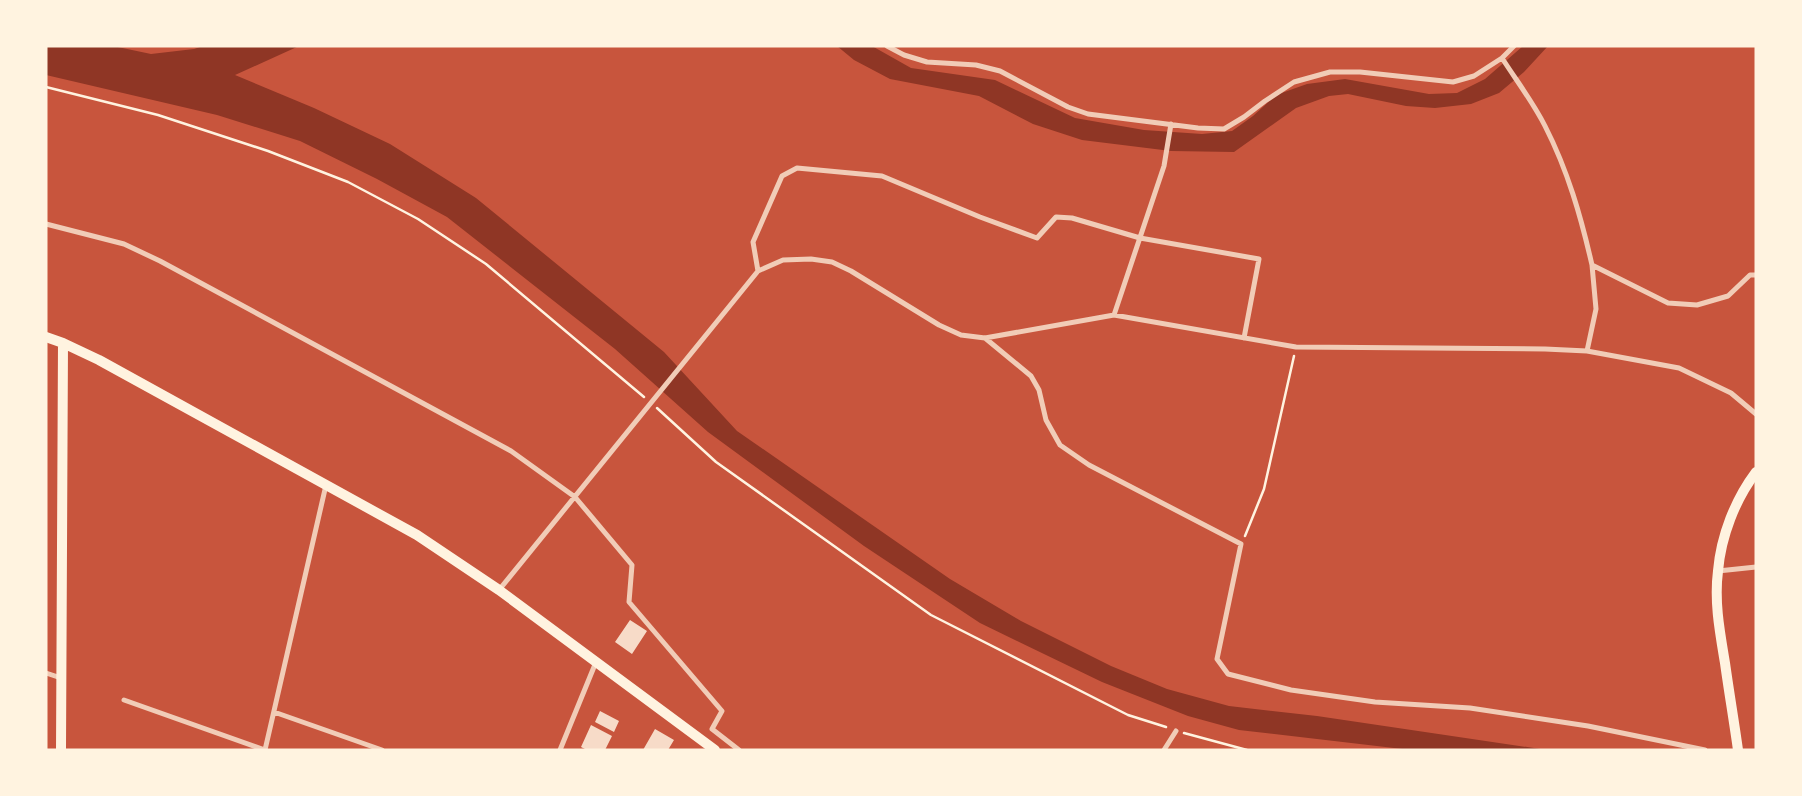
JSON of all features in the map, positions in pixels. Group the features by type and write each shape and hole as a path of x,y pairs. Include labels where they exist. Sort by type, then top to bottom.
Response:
{"main road":[{"path":"46,337 99,360 417,535 499,590 715,750"},
{"path":"61,750 63,343"},
{"path":"1738,750 1720,632 1717,599 1718,571 1731,518 1740,496 1756,472"}],"street":[{"path":"887,46 904,55 927,62 976,65 1000,71 1068,107 1088,114 1224,129 1294,82 1330,72 1360,72 1453,82 1474,76 1502,58 1514,46"},
{"path":"1502,58 1544,124 1564,166 1580,213 1592,265 1596,309 1586,351"},
{"path":"1114,315 1164,166 1170,124"},
{"path":"758,271 753,242 782,176 797,168 882,176 980,217 1037,238 1056,217 1064,217 1140,238 1259,259 1244,338"},
{"path":"46,224 124,244 160,261 511,451 575,497 632,565 629,602 722,711 712,729 739,750"},
{"path":"499,590 758,271 783,260 811,259 832,262 851,271 938,325 961,335 986,338 1114,315 1296,347 1586,351 1679,368 1731,393 1756,414"},
{"path":"1592,265 1668,303 1697,305 1728,296 1750,275 1756,275"},
{"path":"986,338 1031,376 1038,390 1046,420 1060,445 1089,465 1241,544 1218,659 1228,674 1291,690 1375,702 1470,708 1588,726 1705,750"},
{"path":"124,700 265,750 326,485"},
{"path":"1718,571 1756,566"},
{"path":"560,750 596,662"},
{"path":"46,673 61,678"},
{"path":"274,712 382,750"},
{"path":"1164,750 1176,730"}],"path":[{"path":"1241,544 1264,489 1296,347"}],"shaded area":[{"path":"46,46 113,46 151,54 194,49 203,46 299,46 235,75 314,108 390,144 476,198 664,352 737,431 950,579 1021,621 1111,666 1167,689 1229,706 1317,716 1547,750 1411,750 1239,730 1188,716 1102,682 980,623 864,546 708,432 615,349 447,217 377,179 300,141 217,115 46,75"},
{"path":"837,46 872,46 911,68 995,80 1075,118 1144,130 1202,134 1232,131 1253,116 1276,95 1307,84 1345,79 1429,94 1457,93 1485,79 1523,46 1548,46 1524,72 1499,93 1471,104 1435,108 1406,106 1348,94 1329,96 1296,108 1234,152 1171,151 1082,140 1033,124 979,96 890,79 854,60"}],"building":[{"path":"630,620 647,631 632,654 615,642"},
{"path":"600,711 619,721 614,732 595,722"},
{"path":"591,725 612,736 605,750 587,750 581,747"},
{"path":"655,729 674,740 668,750 643,750"}]}
